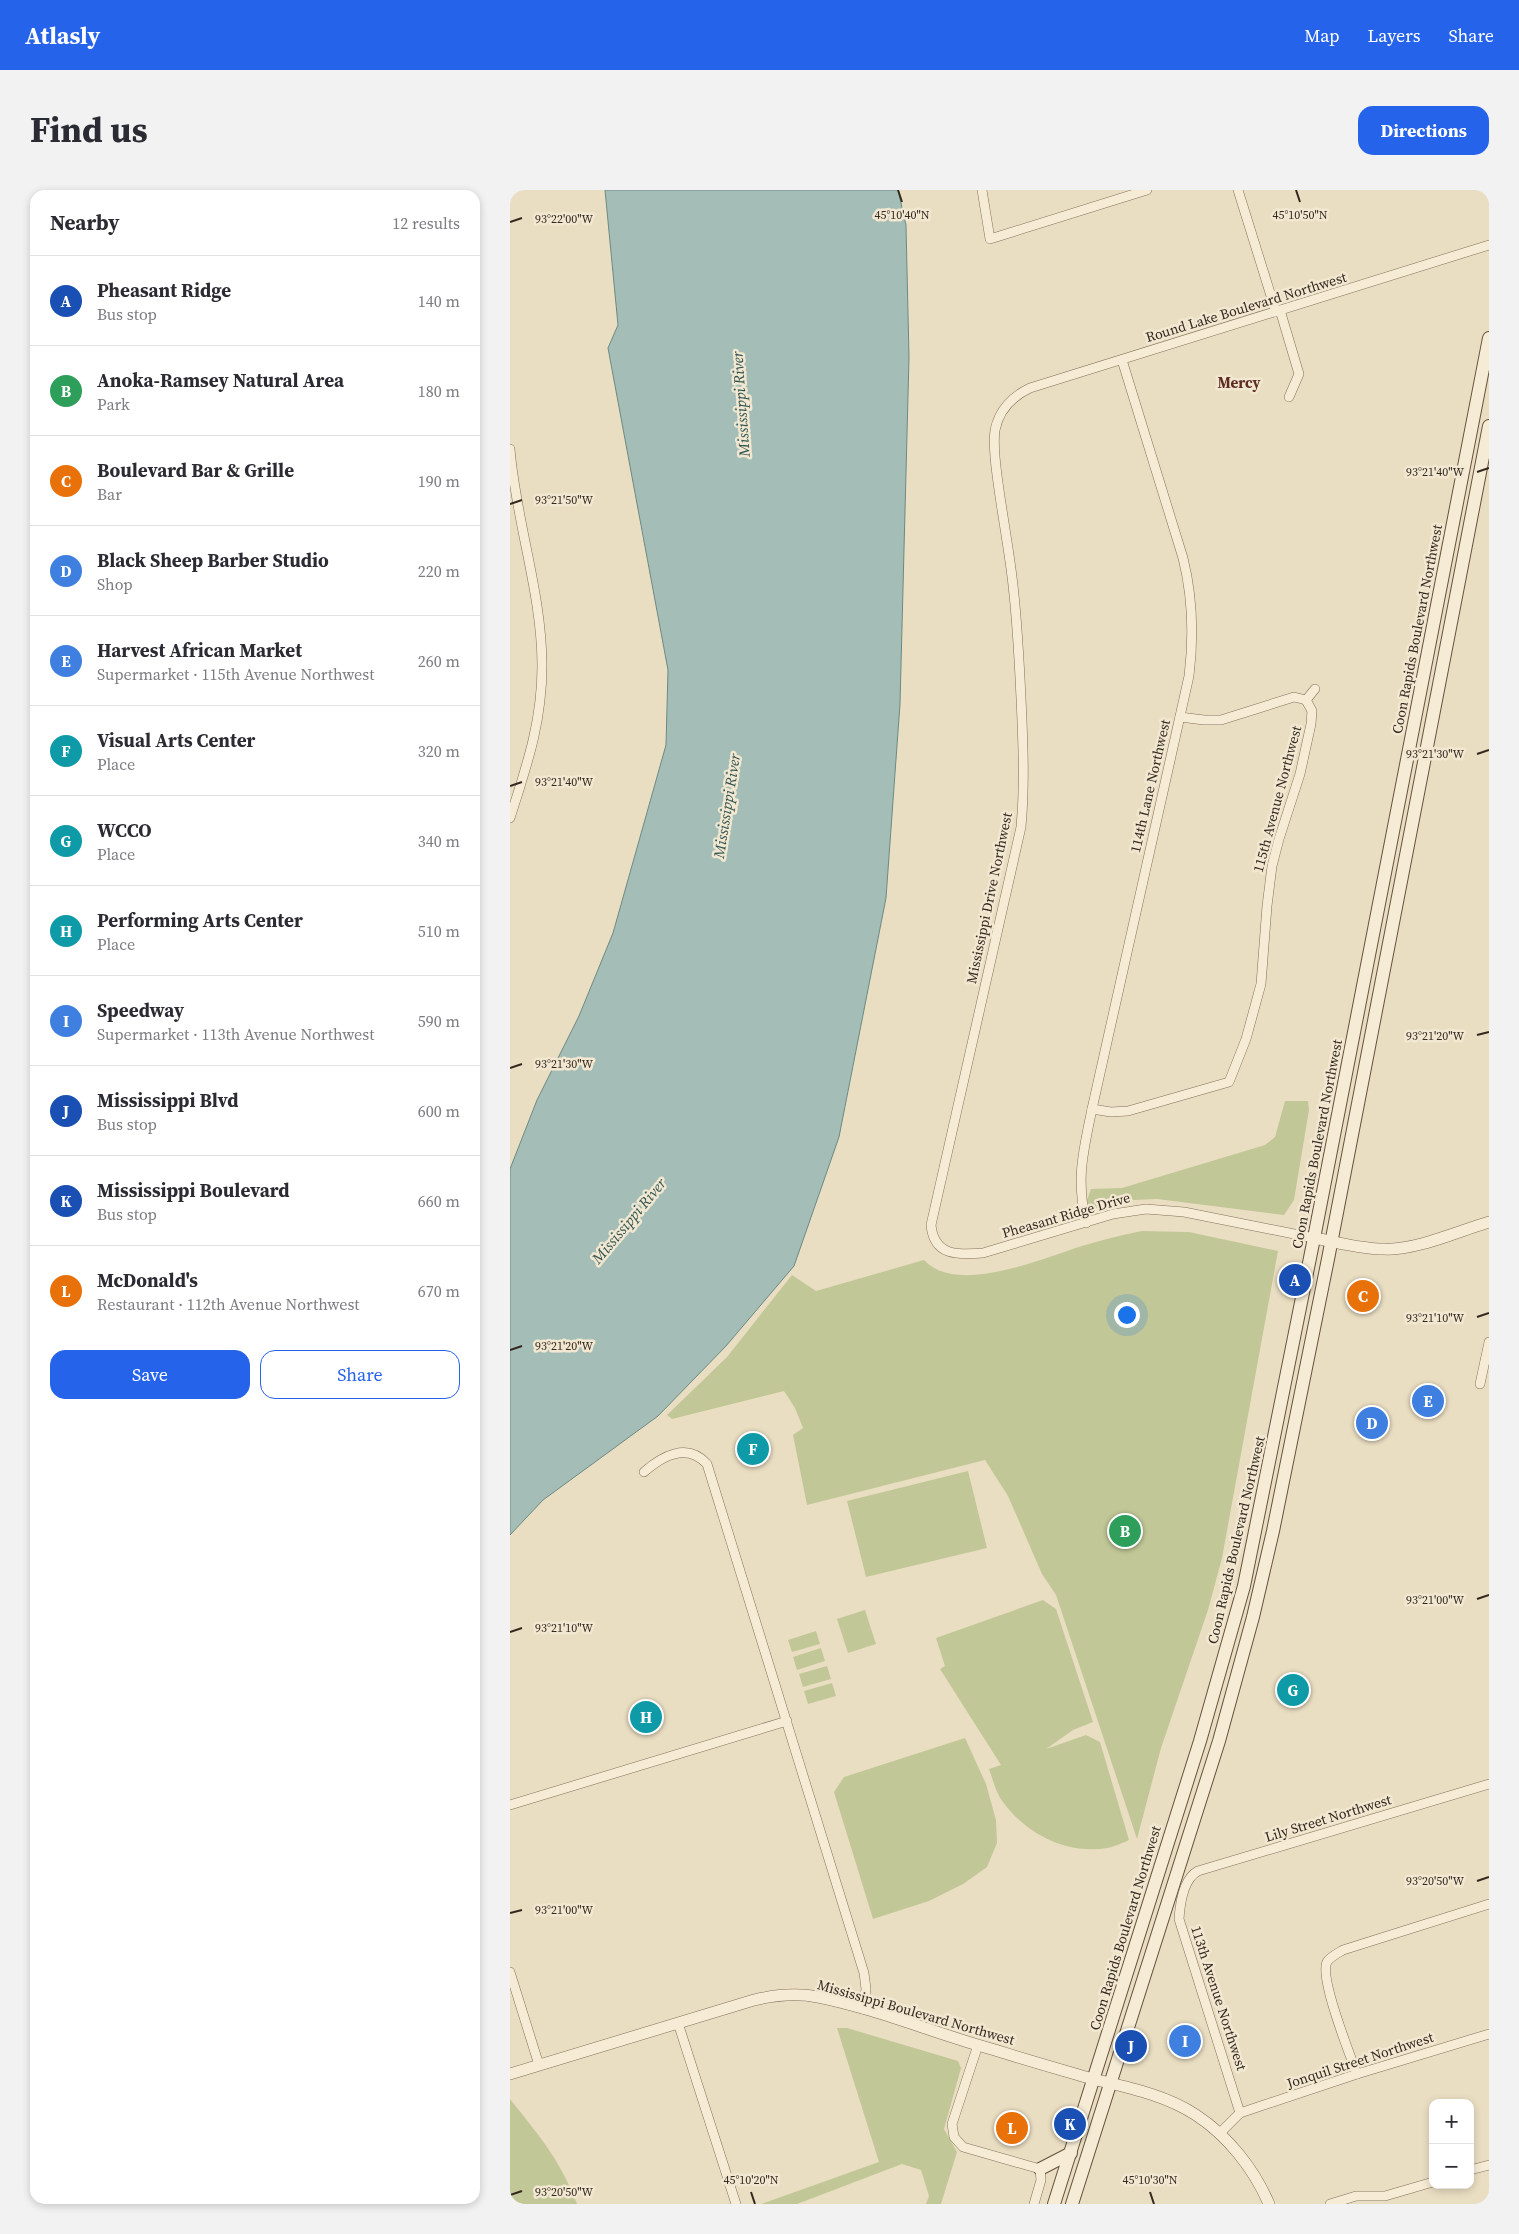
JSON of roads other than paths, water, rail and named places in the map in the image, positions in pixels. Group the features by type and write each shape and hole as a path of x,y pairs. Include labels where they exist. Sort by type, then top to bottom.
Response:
{"main road":[{"name":"Coon Rapids Boulevard Northwest","path":"1054,2204 1226,1654 1244,1586 1263,1499 1489,338"},
{"path":"1072,2204 1218,1741 1253,1617 1278,1504 1331,1241 1489,426"},
{"path":"1040,2169 1071,2154"}],"street":[{"path":"982,190 990,239 1146,190"},
{"path":"1238,190 1299,374 1289,397"},
{"name":"Round Lake Boulevard Northwest","path":"1013,399 1030,388 1489,245"},
{"name":"114th Lane Northwest","path":"1086,1223 1080,1178 1092,1109 1189,676 1193,637 1190,592 1178,541 1122,360"},
{"name":"Mississippi Drive Northwest","path":"931,1225 1021,827 1024,766 1018,636 994,438 1000,416 1013,399"},
{"path":"510,449 513,506 539,622 542,666 536,736 510,818"},
{"path":"1180,717 1221,720 1294,697 1306,700 1316,690"},
{"name":"115th Avenue Northwest","path":"1092,1109 1110,1112 1128,1111 1229,1082 1246,1039 1261,984 1266,906 1272,866 1300,774 1311,724 1312,711 1306,700"},
{"name":"Pheasant Ridge Drive","path":"931,1225 932,1238 942,1248 956,1253 974,1254 1008,1247 1122,1212 1162,1209 1376,1249 1394,1249 1411,1246 1489,1222"},
{"path":"1480,1384 1487,1360 1489,1342"},
{"path":"644,1472 662,1457 677,1452 700,1457 707,1464 864,1973 866,1989 862,2009"},
{"path":"510,1805 787,1721"},
{"name":"Lily Street Northwest","path":"1185,1891 1190,1878 1198,1871 1489,1784"},
{"name":"113th Avenue Northwest","path":"1185,1891 1178,1919 1240,2113"},
{"path":"1356,2074 1333,2006 1325,1969 1328,1960 1342,1950 1489,1904"},
{"path":"510,1972 539,2065"},
{"name":"Mississippi Boulevard Northwest","path":"510,2074 754,2000 784,1995 816,1997 862,2009 1177,2104 1196,2115 1240,2155 1255,2176 1269,2204"},
{"path":"678,2023 736,2204"},
{"name":"Jonquil Street Northwest","path":"1240,2113 1356,2074 1489,2034"},
{"path":"978,2045 952,2124 954,2136 963,2147 1040,2169 1041,2180 1034,2204"},
{"path":"1219,2134 1240,2113"},
{"path":"1474,2169 1489,2165"},
{"path":"1330,2204 1356,2196 1385,2196 1429,2183"}],"water":[{"name":"Mississippi River","path":"605,190 898,190 906,225 909,357 900,704 886,898 839,1137 794,1266 726,1346 658,1416 543,1500 510,1535 510,1169 537,1100 579,1016 613,933 666,745 668,670 608,348 618,325"}],"place":[{"name":"Pheasant Ridge","path":"1295,1280"},
{"name":"Boulevard Bar & Grille","path":"1363,1296"},
{"name":"Harvest African Market","path":"1428,1401"},
{"name":"Black Sheep Barber Studio","path":"1372,1423"},
{"name":"Visual Arts Center","path":"753,1449"},
{"name":"Anoka-Ramsey Natural Area","path":"1125,1531"},
{"name":"WCCO","path":"1293,1690"},
{"name":"Performing Arts Center","path":"646,1717"},
{"name":"Speedway","path":"1185,2041"},
{"name":"Mississippi Blvd","path":"1131,2046"},
{"name":"Mississippi Boulevard","path":"1070,2124"},
{"name":"McDonald's","path":"1012,2128"}],"district":[{"name":"Mercy","path":"1239,383"}]}
